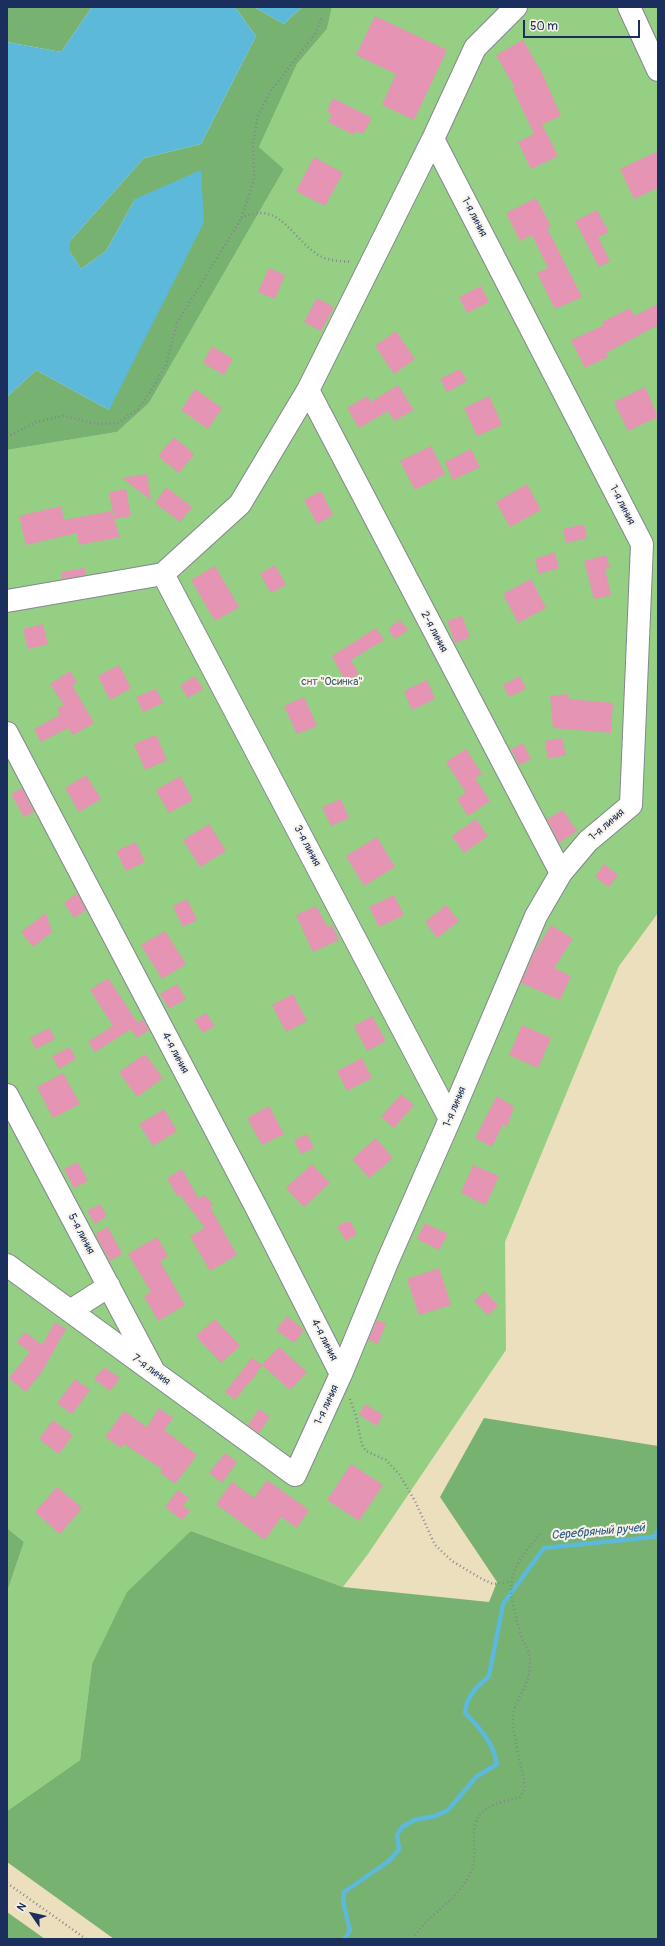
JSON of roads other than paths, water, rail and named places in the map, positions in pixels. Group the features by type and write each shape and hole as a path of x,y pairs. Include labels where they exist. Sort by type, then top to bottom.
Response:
{"street":[{"path":"7,601 163,574 240,504 308,390 433,139 475,48 516,7"},
{"path":"629,7 658,70"},
{"name":"1-я линия","path":"295,1475 339,1378 388,1260 536,916 560,873 588,841 631,805 642,544 433,139"},
{"name":"2-я линия","path":"308,390 560,873"},
{"name":"3-я линия","path":"163,574 450,1118"},
{"name":"4-я линия","path":"7,733 252,1199 339,1378"},
{"name":"5-я линия","path":"7,1095 154,1372"},
{"name":"7-я линия","path":"7,1265 295,1475"},
{"path":"70,1311 109,1286"}],"water":[{"path":"92,7 235,7 256,36 201,144 144,158 70,241 70,252 81,269 106,251 135,199 201,170 204,222 109,410 36,370 7,397 7,42 61,52"},
{"path":"254,7 302,7 284,24"}],"waterway":[{"name":"Серебряный ручей","path":"344,1939 350,1931 343,1901 344,1892 389,1861 399,1849 397,1835 402,1827 414,1820 435,1816 448,1810 476,1777 497,1764 489,1742 481,1730 465,1713 467,1702 475,1689 489,1676 503,1604 544,1548 654,1537 658,1531"}],"park label":[{"name":"снт \"Осинка\"","path":"332,682"}]}
